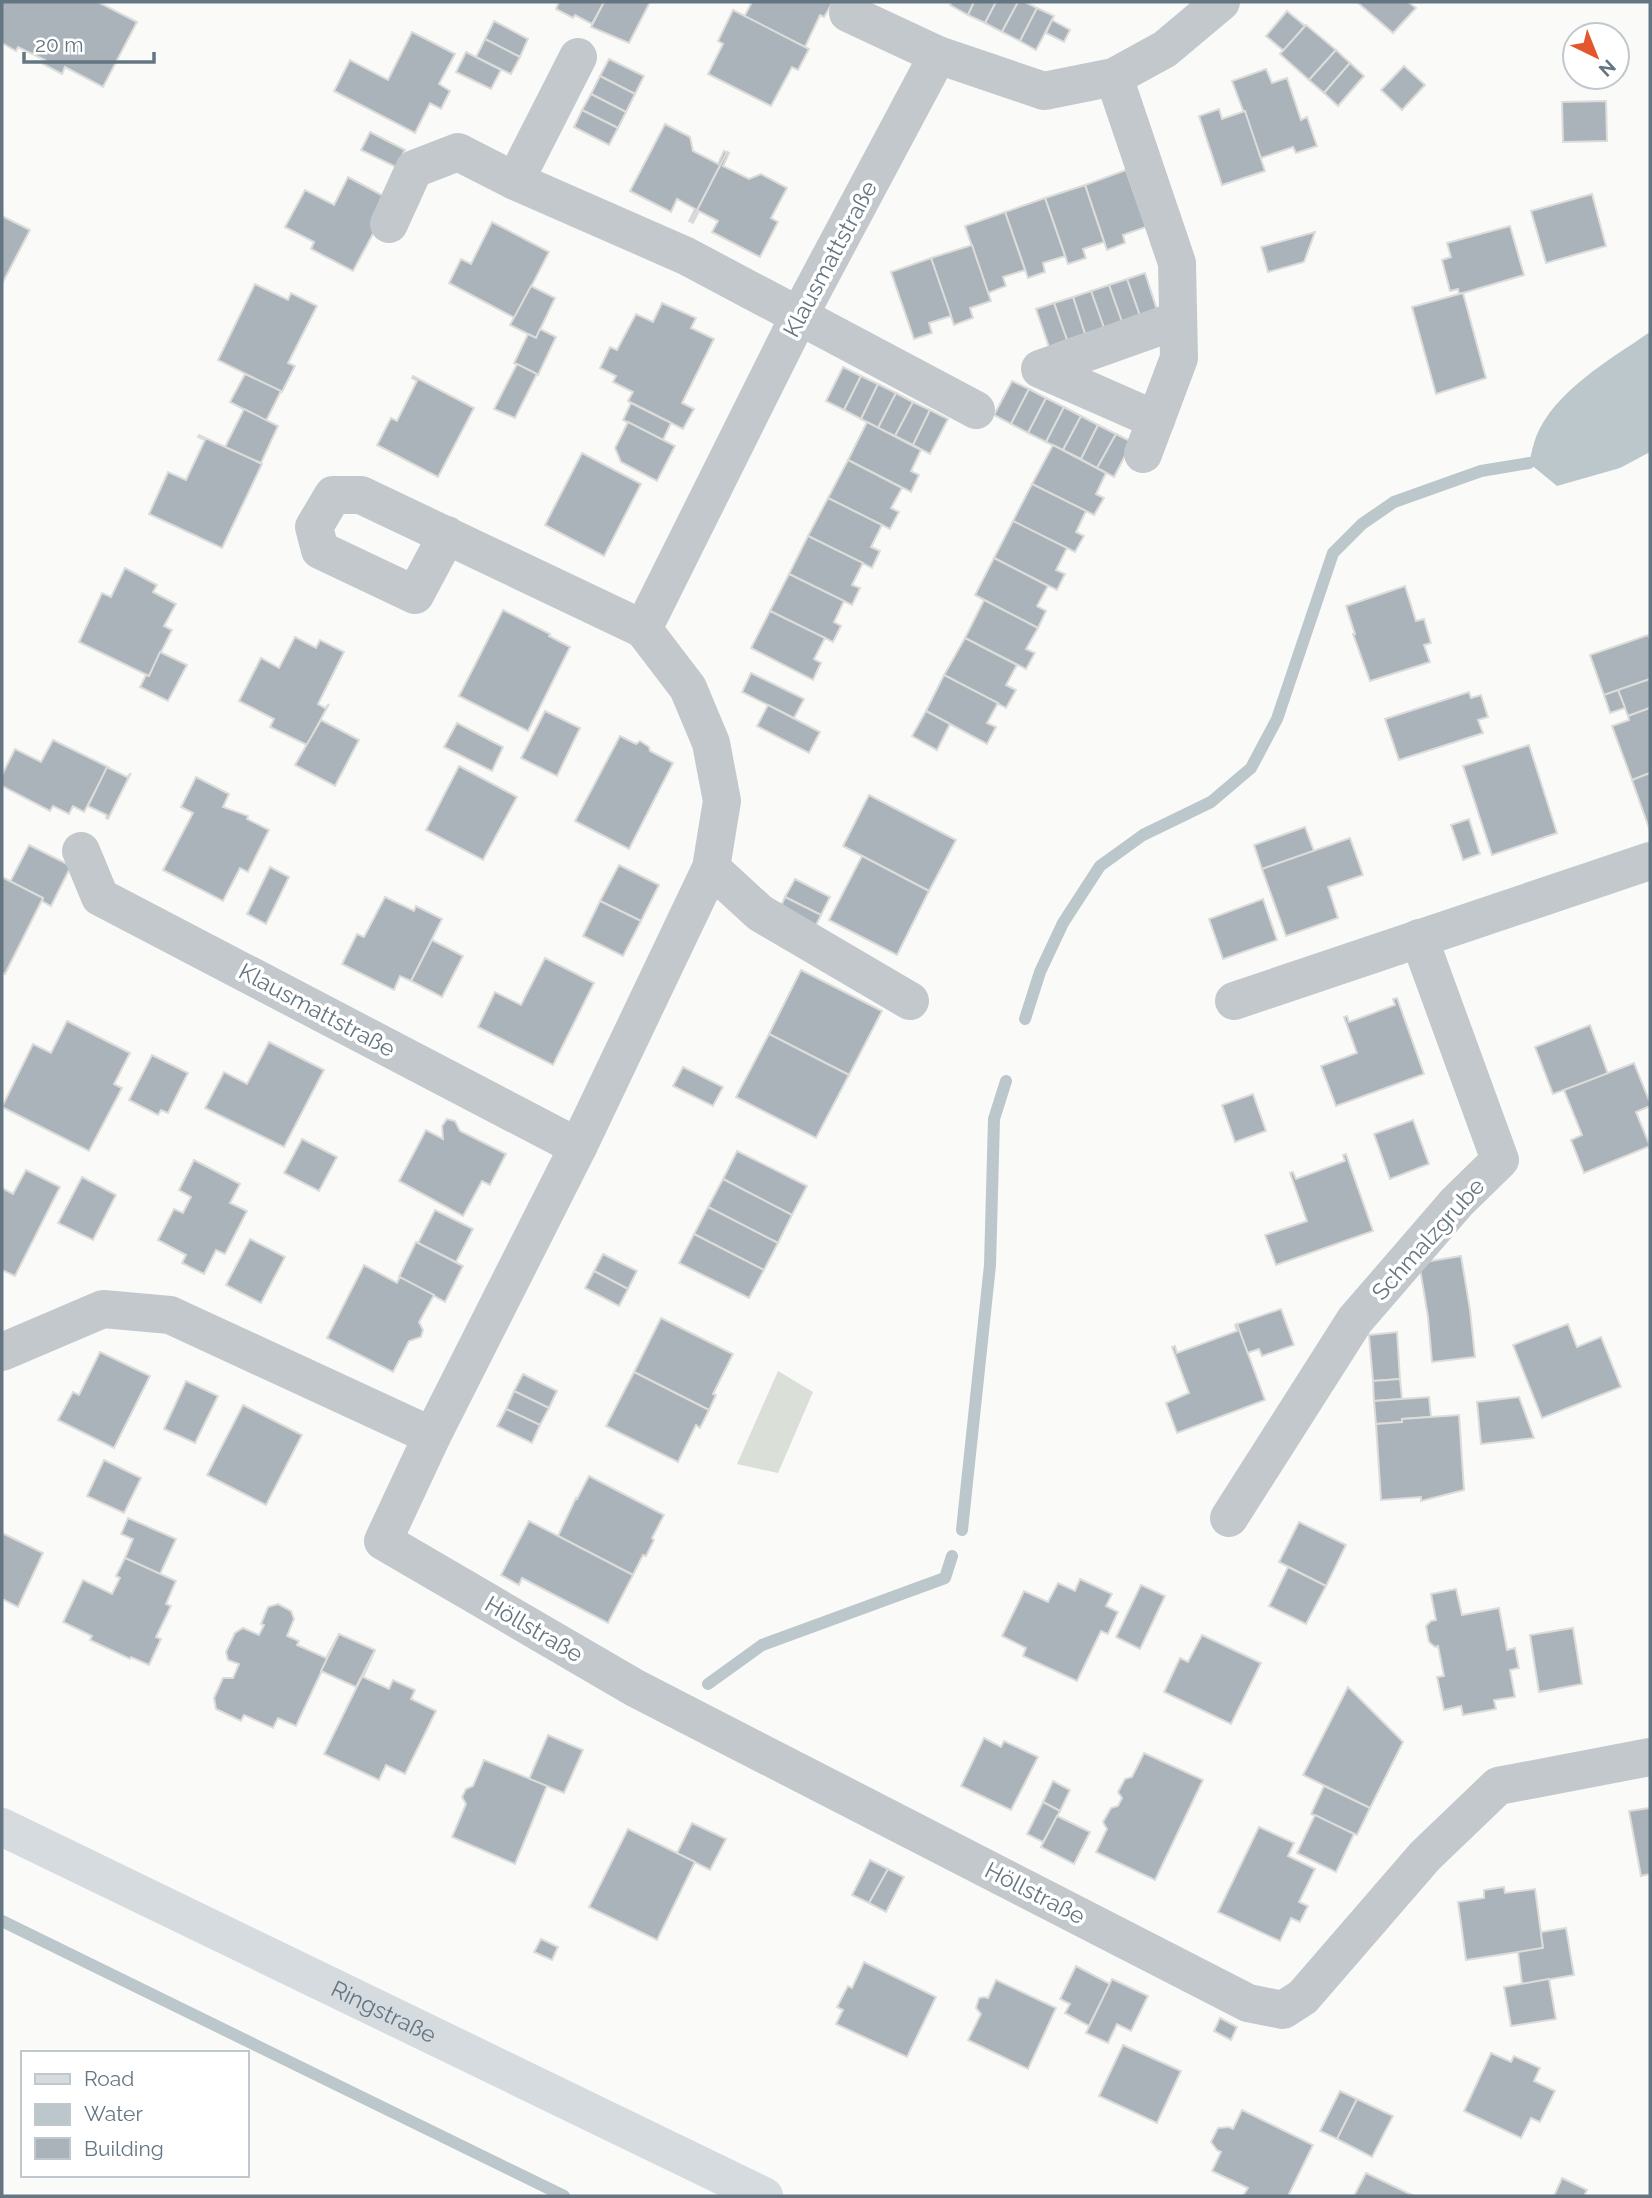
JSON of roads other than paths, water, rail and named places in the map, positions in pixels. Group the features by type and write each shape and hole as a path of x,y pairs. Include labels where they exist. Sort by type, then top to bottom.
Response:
{"main road":[{"name":"Ringstraße","path":"2,1827 764,2196"}],"street":[{"path":"853,2 848,13 938,54 1044,91 1114,77 1165,48 1221,2"},
{"name":"Klausmattstraße","path":"643,629 799,317 938,54"},
{"path":"515,181 578,57"},
{"path":"1114,77 1177,263 1179,358 1150,437 1040,369 1178,320"},
{"path":"389,224 414,169 458,152 515,181 686,256 976,410"},
{"path":"2,1352 103,1309 170,1315 432,1436 578,1147 711,868 722,801 711,743 688,688 643,629 447,535"},
{"name":"Klausmattstraße","path":"81,851 100,897 578,1147"},
{"path":"1234,1001 1650,861"},
{"path":"711,868 760,912 910,1001"},
{"name":"Schmalzgrube","path":"1229,1518 1355,1320 1457,1202 1500,1160 1419,938"},
{"name":"Höllstraße","path":"432,1436 383,1541 635,1688 1248,2003 1283,2010 1303,1997 1425,1856 1499,1786 1650,1757"}],"water":[{"path":"1650,332 1650,452 1620,468 1557,486 1529,463 1544,420 1585,377"}],"waterway":[{"path":"1025,1019 1040,972 1063,923 1100,866 1143,835 1211,802 1251,768 1277,719 1333,553 1362,524 1394,502 1481,471 1529,463"},
{"path":"962,1530 990,1265 994,1119 1006,1081"},
{"path":"708,1684 762,1645 945,1578 952,1556"},
{"path":"2,1921 564,2196"}]}
